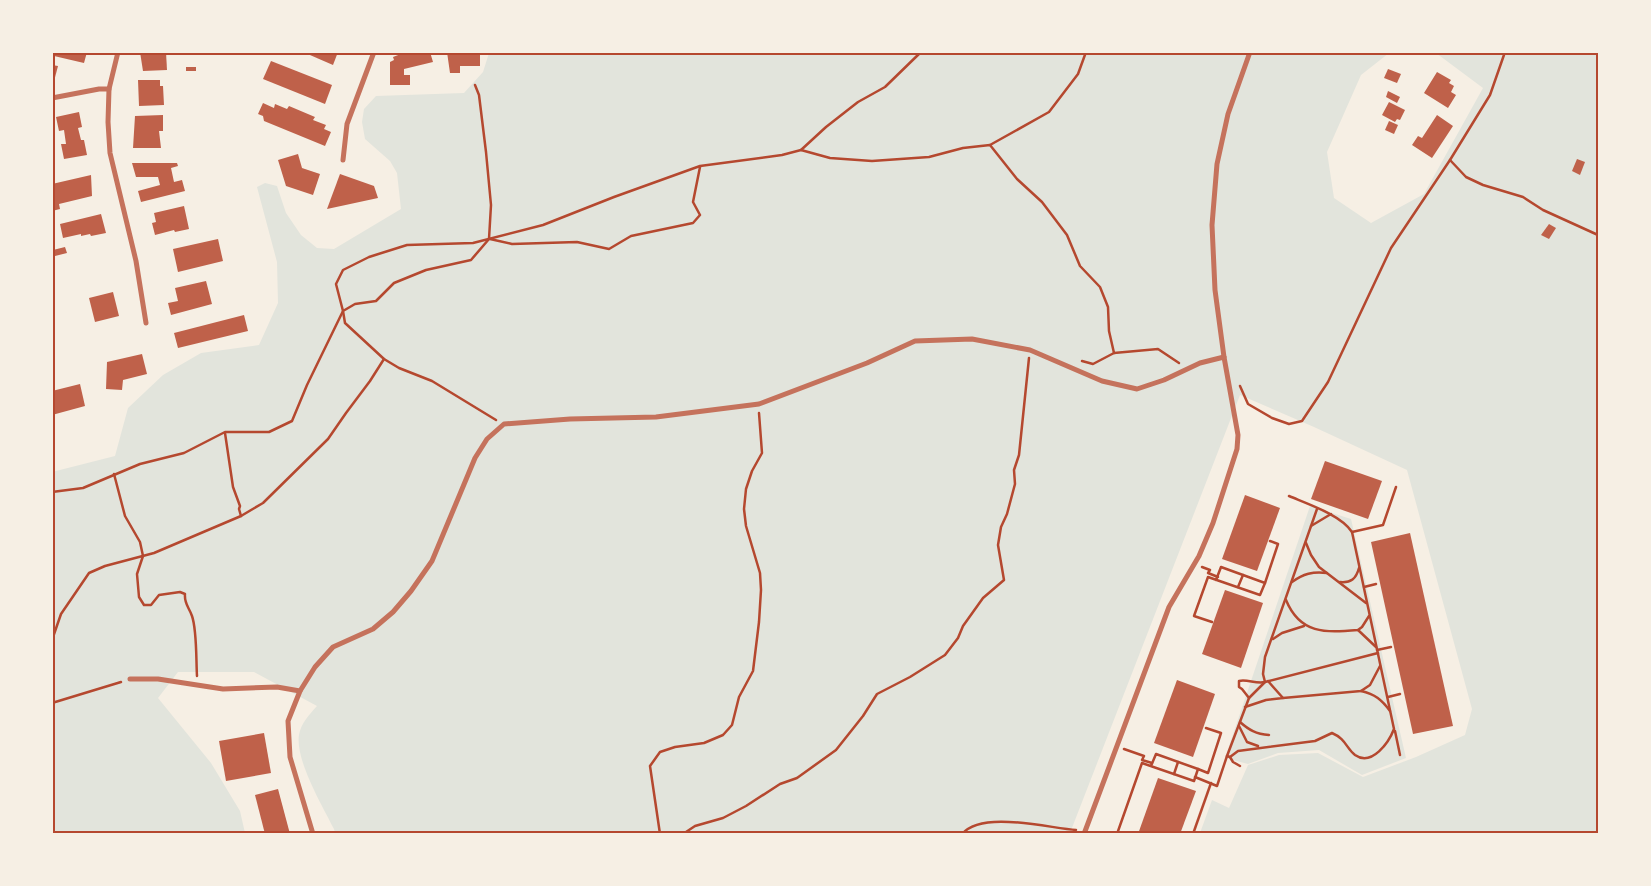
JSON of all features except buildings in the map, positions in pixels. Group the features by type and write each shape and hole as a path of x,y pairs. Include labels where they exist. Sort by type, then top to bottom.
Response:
{"street":[{"path":"118,52 109,89 110,153 136,261 146,323"},
{"path":"343,160 347,124 374,52"},
{"path":"1085,832 1169,607 1199,556 1206,540 1237,449 1238,435 1224,357 1215,290 1212,226 1217,164 1228,114 1250,52"},
{"path":"52,98 98,89 109,89"},
{"path":"313,834 290,756 288,722 300,691 315,667 333,646 373,629 393,612 411,591 432,561 475,458 487,439 504,424 570,419 656,416 758,404 867,363 916,341 972,339 1030,350 1102,381 1137,389 1164,380 1200,362 1224,357"},
{"path":"130,679 158,679 222,690 277,687 300,691"}],"path":[{"path":"801,150 858,102 885,87 921,52"},
{"path":"504,424 432,381 398,368 384,359 345,323 336,284 344,270 369,256 407,245 472,242 543,225 700,166 801,150 830,158 872,161 929,158 963,148 990,145 1048,112 1078,74 1086,52"},
{"path":"1237,381 1248,404 1272,418 1289,424 1302,421 1328,382 1391,248 1450,160 1490,95 1505,52"},
{"path":"52,492 83,488 140,464 184,453 225,432 270,432 292,421 343,311 355,304 376,301 394,283 418,274 471,260 489,239 491,204 479,95 475,85"},
{"path":"990,145 1017,179 1042,202 1067,235 1080,266 1100,287 1108,307 1114,353"},
{"path":"1450,160 1466,177 1483,185 1523,197 1544,210 1598,235"},
{"path":"489,239 512,244 577,242 609,249 631,236 693,223 700,215 693,202 700,166"},
{"path":"1075,360 1093,364 1114,353 1158,349 1172,357 1186,369"},
{"path":"683,834 695,826 723,818 746,806 780,784 797,778 836,750 863,716 877,694 910,677 945,655 958,638 963,626 984,598 1004,580 998,545 1000,528 1015,484 1014,470 1018,456 1030,350"},
{"path":"52,640 61,614 89,573 105,566 154,553 241,516 264,503 328,439 384,359"},
{"path":"660,834 650,766 660,752 675,747 704,743 723,734 732,725 738,697 753,671 761,590 760,573 746,526 744,509 746,489 752,471 762,453 758,404"},
{"path":"225,432 233,487 240,506 241,516"},
{"path":"114,474 125,516 140,542 143,556 137,574 139,597 144,605 151,605 160,594 174,592 185,594 186,606 192,616 194,628 197,685"},
{"path":"1352,532 1384,525 1396,487"},
{"path":"1289,496 1336,516 1348,525 1352,532 1400,755"},
{"path":"1283,698 1266,682 1263,674 1264,665 1317,509"},
{"path":"1311,526 1331,514"},
{"path":"1208,573 1238,588 1260,595 1278,544 1270,541"},
{"path":"1306,541 1319,567 1367,604"},
{"path":"1217,578 1221,567 1265,583"},
{"path":"1338,582 1352,580 1359,568"},
{"path":"1291,583 1310,572 1328,574"},
{"path":"1238,588 1243,575"},
{"path":"1212,622 1194,616 1208,577 1217,578"},
{"path":"1364,587 1376,584"},
{"path":"1286,599 1290,610 1305,626 1314,630 1358,630 1370,614"},
{"path":"1271,640 1282,632 1305,626"},
{"path":"1358,630 1377,650"},
{"path":"1249,698 1238,687 1239,681 1243,680 1256,684 1266,682 1390,647"},
{"path":"1361,691 1370,684 1380,664"},
{"path":"52,703 130,679"},
{"path":"1195,777 1217,786 1249,698 1266,682"},
{"path":"1245,707 1266,700 1361,691 1372,693 1383,701 1391,712"},
{"path":"1388,697 1400,694"},
{"path":"1239,723 1259,734 1269,735"},
{"path":"1239,723 1247,742 1260,747"},
{"path":"1152,765 1156,754 1208,773 1221,733 1206,728"},
{"path":"1229,756 1238,751 1260,747 1315,741 1332,733 1340,736 1354,754 1361,758 1378,752 1385,746 1394,729"},
{"path":"1117,746 1144,756 1142,760 1152,765 1194,781 1198,769"},
{"path":"1229,756 1232,762 1240,766"},
{"path":"1174,774 1178,762"},
{"path":"1117,834 1142,763 1152,765"},
{"path":"1193,834 1211,783"},
{"path":"962,834 977,823 996,822 1039,824 1056,829 1085,832"}],"shaded area":[{"path":"489,53 1389,53 1361,75 1327,152 1334,198 1371,223 1424,194 1483,88 1436,53 1598,53 1598,833 1200,833 1212,800 1229,808 1248,765 1279,755 1318,753 1363,777 1416,757 1465,735 1472,709 1407,470 1240,395 1070,833 335,833 305,770 299,745 299,735 302,727 317,706 254,672 178,672 158,698 211,763 240,811 245,833 53,833 52,472 115,456 128,408 163,375 201,353 259,345 278,303 277,262 257,187 265,183 277,186 286,213 301,235 317,248 334,249 401,209 397,173 390,161 365,139 362,122 364,109 376,96 464,93 483,72"},
{"path":"1310,506 1351,519 1406,758 1362,775 1319,750 1278,753 1248,764 1225,758"}]}
